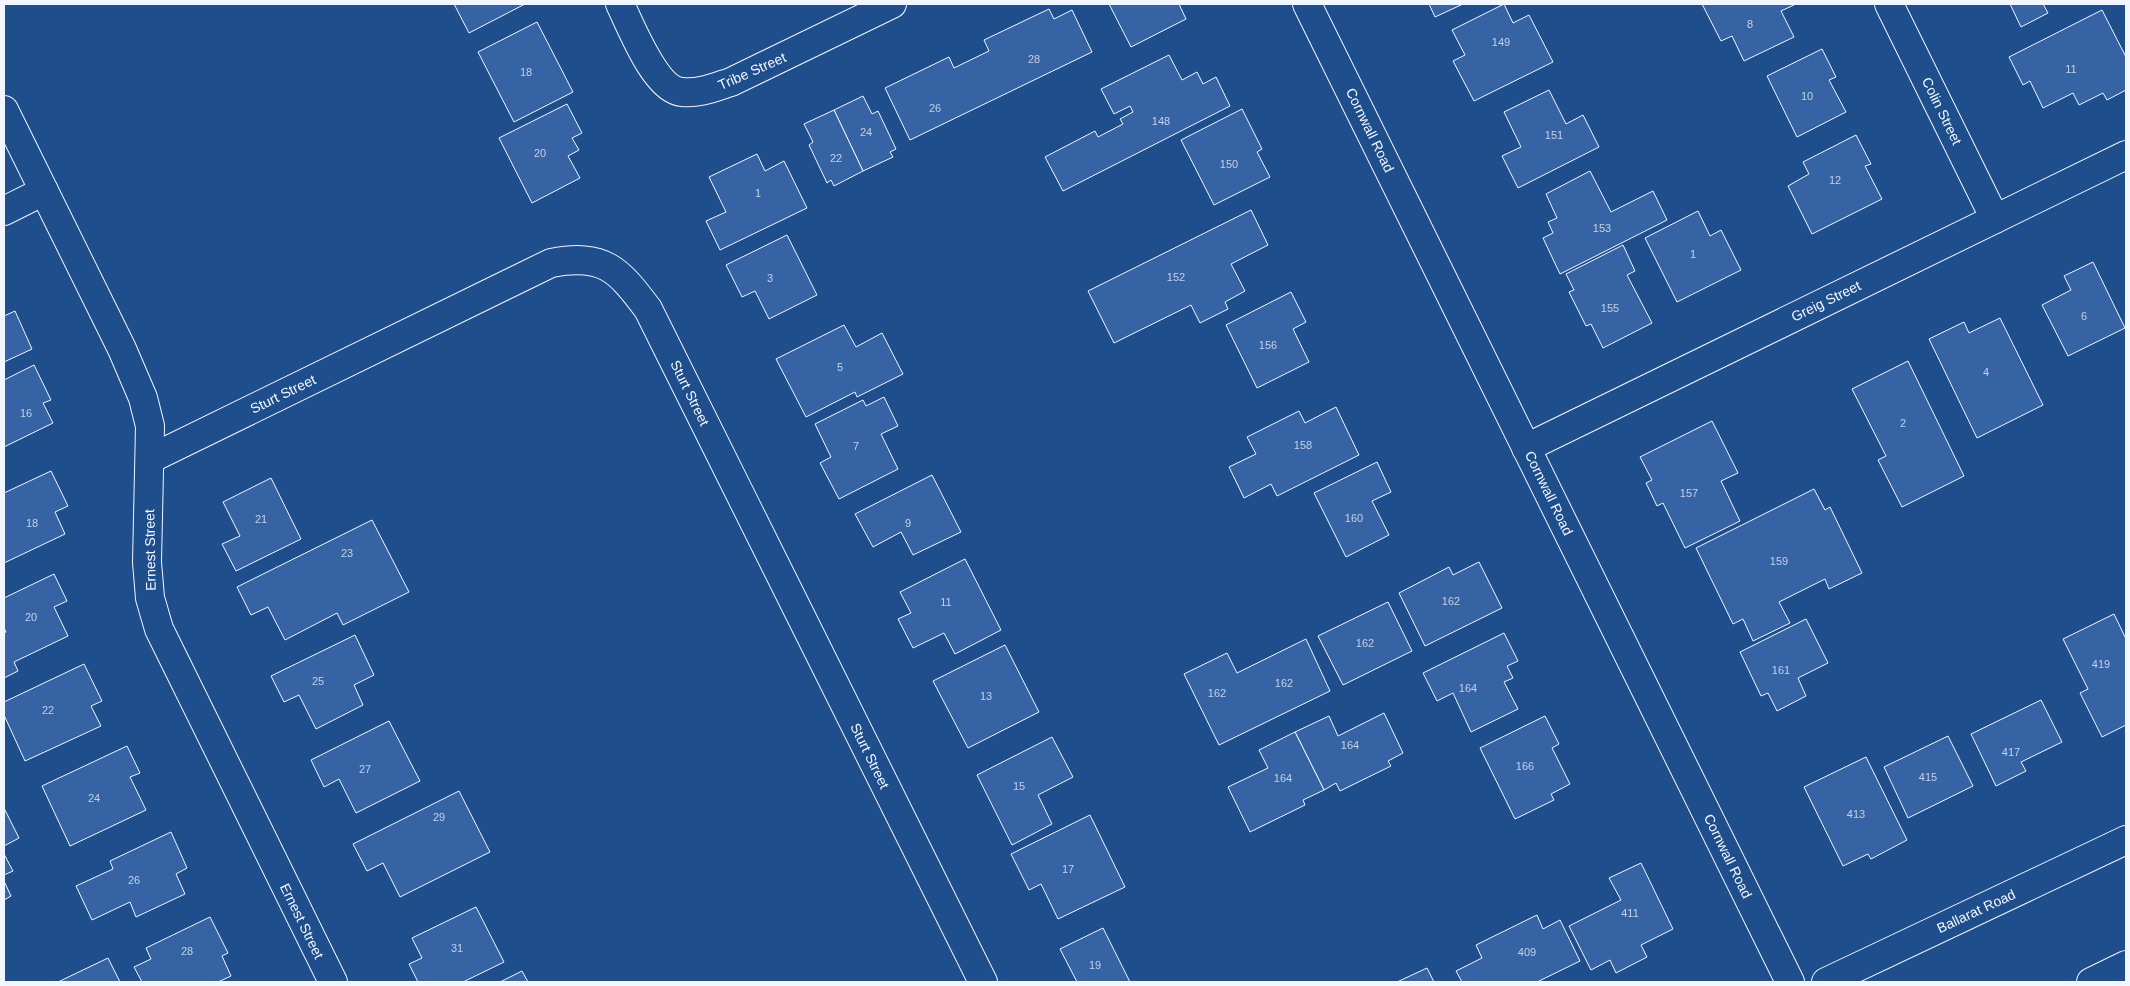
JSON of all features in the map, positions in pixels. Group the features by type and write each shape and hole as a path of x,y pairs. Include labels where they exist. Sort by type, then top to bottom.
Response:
{"main road":[{"name":"Tribe Street","path":"620,4 641,47 660,78 671,88 681,93 704,91 731,82 892,4"},
{"name":"Cornwall Road","path":"1307,4 1790,982"},
{"name":"Colin Street","path":"1889,4 1995,219"},
{"name":"Ernest Street","path":"4,110 122,349 143,398 150,426 147,562 150,598 159,629 333,982"},
{"name":"Greig Street","path":"1526,448 2126,155"},
{"path":"4,211 44,191"},
{"name":"Sturt Street","path":"150,459 551,263 573,259 591,261 611,267 628,282 648,309 983,982"},
{"name":"Ballarat Road","path":"1826,982 2126,840"},
{"path":"2090,982 2126,965"}],"building":[{"path":"454,4 525,4 469,33"},
{"path":"1109,4 1179,4 1186,19 1131,47"},
{"path":"1429,4 1463,4 1435,17"},
{"path":"1504,4 1513,23 1529,15 1553,62 1474,101 1453,61 1465,55 1452,30"},
{"path":"1702,4 1793,4 1781,11 1794,37 1744,61 1732,36 1721,41"},
{"path":"2010,4 2043,4 2048,13 2021,27"},
{"path":"1049,9 1054,19 1072,10 1092,52 910,140 885,88 949,57 954,68 989,51 984,40"},
{"path":"2102,10 2126,57 2126,90 2107,100 2103,93 2079,105 2073,93 2043,108 2030,81 2023,85 2009,57"},
{"path":"537,22 573,92 514,122 478,52"},
{"path":"1822,49 1836,77 1829,80 1846,112 1797,137 1767,76"},
{"path":"1169,55 1182,80 1197,72 1203,84 1216,77 1230,106 1063,191 1045,157 1095,131 1098,137 1123,124 1120,119 1133,112 1130,106 1114,114 1101,89"},
{"path":"1549,90 1566,124 1583,115 1599,147 1518,188 1502,156 1521,147 1504,112"},
{"path":"863,96 872,114 878,111 896,149 890,152 893,157 863,171 834,110"},
{"path":"567,104 582,133 572,138 579,150 568,156 580,178 532,203 499,138"},
{"path":"1242,109 1262,149 1257,152 1270,177 1214,205 1181,140"},
{"path":"834,110 863,171 834,186 831,180 827,183 809,145 813,142 804,124"},
{"path":"1856,135 1871,164 1865,166 1882,199 1812,234 1788,186 1809,174 1803,162"},
{"path":"757,154 765,171 784,161 807,208 720,250 706,221 726,212 709,177"},
{"path":"1590,171 1611,212 1653,191 1667,220 1560,274 1543,238 1553,233 1548,222 1557,218 1546,194"},
{"path":"1251,210 1268,245 1231,264 1245,291 1225,302 1228,309 1200,323 1191,305 1114,343 1088,291"},
{"path":"1698,211 1710,236 1721,230 1741,270 1677,302 1645,238"},
{"path":"787,235 817,295 769,319 755,291 742,297 726,265"},
{"path":"1623,245 1635,271 1627,275 1652,323 1603,348 1591,324 1586,326 1569,292 1574,290 1566,274"},
{"path":"2093,262 2125,328 2068,356 2042,305 2071,290 2064,276"},
{"path":"1291,292 1306,322 1293,329 1309,362 1257,388 1226,325"},
{"path":"15,311 32,349 4,362 4,316"},
{"path":"2000,318 2043,405 1977,438 1929,339 1964,322 1969,333"},
{"path":"844,325 856,347 882,333 903,374 857,397 855,392 806,417 776,359"},
{"path":"1908,361 1964,476 1902,507 1878,460 1886,456 1852,389"},
{"path":"34,365 51,400 43,403 53,423 4,447 4,380"},
{"path":"884,397 898,426 881,434 898,469 839,499 820,463 831,457 815,424 863,400 866,406"},
{"path":"1336,407 1359,455 1277,496 1271,484 1244,498 1229,467 1256,454 1247,437 1299,411 1305,423"},
{"path":"1712,421 1738,473 1721,481 1740,521 1685,548 1663,503 1657,506 1646,483 1652,480 1640,457"},
{"path":"1377,462 1391,492 1372,501 1389,535 1346,557 1314,493"},
{"path":"51,471 68,506 55,512 65,534 4,563 4,493"},
{"path":"932,475 961,532 913,555 901,532 873,547 855,514"},
{"path":"271,478 301,539 236,571 222,544 240,536 223,502"},
{"path":"1814,489 1825,510 1830,507 1862,573 1829,589 1825,579 1779,602 1790,623 1753,641 1743,619 1733,624 1696,548"},
{"path":"372,520 409,592 343,625 337,613 285,640 268,607 251,615 237,587"},
{"path":"965,559 1001,630 955,654 944,633 913,648 898,619 911,613 900,592"},
{"path":"1479,562 1502,608 1425,646 1399,593 1449,567 1453,575"},
{"path":"54,574 67,601 54,607 68,636 14,662 18,671 4,678 4,633 6,632 4,628 4,598"},
{"path":"1388,602 1412,651 1343,685 1318,636"},
{"path":"2114,614 2126,639 2126,725 2102,737 2080,693 2088,689 2063,639"},
{"path":"1806,619 1828,663 1798,678 1806,696 1777,711 1768,693 1761,696 1740,652"},
{"path":"1504,633 1518,661 1507,666 1513,678 1504,682 1518,709 1471,732 1453,693 1437,701 1423,673"},
{"path":"355,635 374,675 354,685 363,705 316,729 299,695 284,702 271,676"},
{"path":"1306,639 1330,691 1219,745 1184,674 1227,653 1237,673"},
{"path":"1005,645 1039,712 968,748 933,681"},
{"path":"84,664 102,701 91,706 101,726 25,761 4,715 4,702"},
{"path":"2041,700 2062,742 2021,762 2026,771 1996,786 1971,734"},
{"path":"1384,713 1403,753 1388,761 1391,766 1340,791 1336,783 1324,790 1295,732 1329,716 1338,736"},
{"path":"1545,716 1559,744 1552,748 1570,784 1551,794 1554,800 1515,819 1480,748"},
{"path":"389,721 420,781 356,813 339,779 324,787 311,760"},
{"path":"1295,732 1324,790 1303,800 1305,805 1250,832 1228,787 1268,768 1259,750"},
{"path":"1948,736 1973,786 1908,818 1884,767"},
{"path":"1052,737 1073,777 1038,795 1052,824 1012,845 977,775"},
{"path":"127,746 140,773 130,777 146,810 70,846 42,786"},
{"path":"1866,757 1907,840 1871,859 1868,854 1843,866 1804,787"},
{"path":"459,791 490,852 400,897 383,863 367,871 353,844"},
{"path":"4,808 19,838 4,846"},
{"path":"1090,815 1125,887 1058,919 1041,884 1029,890 1011,854"},
{"path":"171,832 187,868 176,874 185,894 136,917 130,902 92,920 76,886 113,869 110,861"},
{"path":"4,854 13,871 4,875"},
{"path":"1641,863 1673,929 1641,945 1647,957 1616,973 1610,960 1591,970 1569,926 1621,900 1609,878"},
{"path":"4,881 11,896 4,900"},
{"path":"476,907 504,962 463,982 418,982 409,964 422,958 412,938"},
{"path":"1537,915 1543,929 1560,920 1580,961 1537,982 1462,982 1456,971 1482,958 1476,945"},
{"path":"210,917 228,953 222,956 231,976 218,982 142,982 134,967 151,959 146,948"},
{"path":"1103,928 1130,982 1077,982 1060,949"},
{"path":"108,958 120,982 58,982"},
{"path":"1427,968 1434,982 1397,982"},
{"path":"522,971 528,982 500,982"}]}
